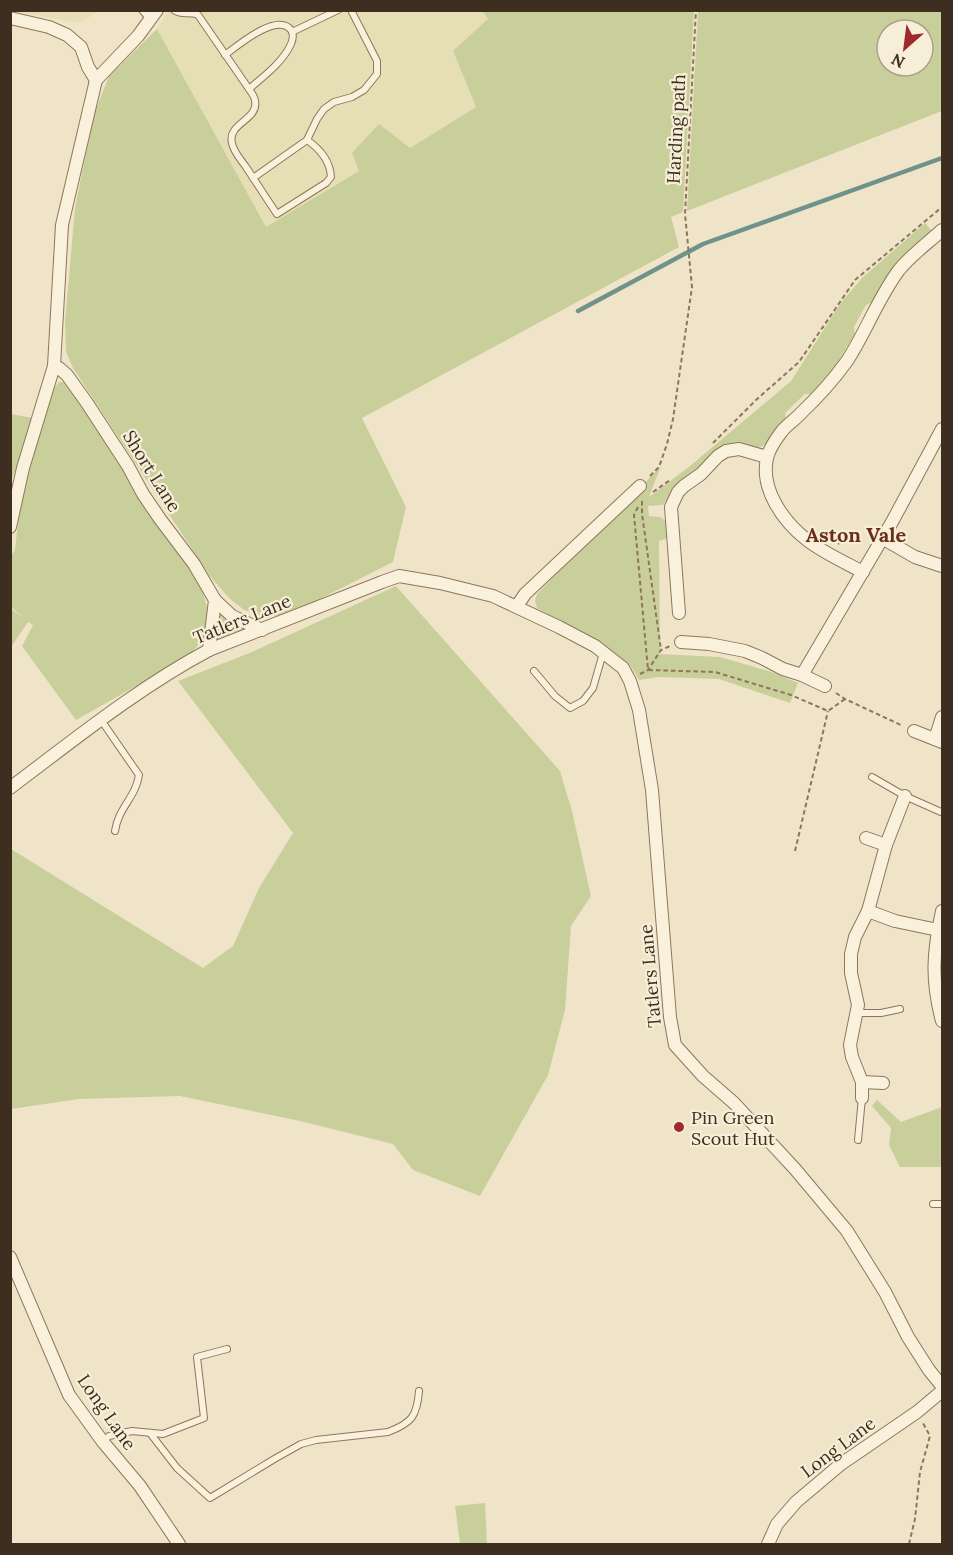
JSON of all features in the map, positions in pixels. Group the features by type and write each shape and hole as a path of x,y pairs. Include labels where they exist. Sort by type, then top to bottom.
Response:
{"street":[{"path":"10,527 22,468 54,366 62,225 96,80 138,36 150,14"},
{"path":"10,18 49,27 67,34 81,47 88,67 96,80"},
{"path":"863,572 820,548 799,533 774,500 767,482 767,457 784,428 802,413 846,362 863,334 880,298 900,269 942,230"},
{"name":"Short Lane","path":"54,366 67,375 87,404 128,466 143,494 194,564 215,600 232,616 262,630"},
{"path":"802,675 892,522 942,429"},
{"path":"678,613 671,507 674,499 684,486 726,451 739,449 767,457"},
{"path":"517,606 525,594 645,490"},
{"path":"882,538 915,557 942,566"},
{"name":"Tatlers Lane","path":"10,788 165,674 209,650 399,576 493,596 559,627 604,652 623,668 630,681 639,710 652,790 670,1017 675,1046 703,1076 734,1103 795,1169 847,1231 885,1292 908,1336 942,1386"},
{"path":"209,650 215,600"},
{"path":"681,642 709,644 745,651 825,686"},
{"path":"914,731 939,741 942,717"},
{"path":"862,1098 862,1082 850,1046 858,1005 850,962 855,937 868,911 886,845 905,796"},
{"path":"866,838 886,845"},
{"path":"868,911 895,921 938,930"},
{"path":"942,911 934,960 935,990 942,1021"},
{"path":"862,1082 883,1083"},
{"name":"Long Lane","path":"10,1257 69,1395 103,1442 140,1486 179,1545"},
{"name":"Long Lane","path":"768,1545 777,1524 796,1502 841,1464 917,1412 942,1391"}],"lane":[{"path":"174,10 181,14 195,13 198,15 255,100 252,114 234,129 231,142 277,214 326,183 331,177 328,163 320,150 307,140"},
{"path":"292,32 338,10"},
{"path":"253,178 307,140 324,109 334,102 352,97 364,90 377,74 376,61 351,10"},
{"path":"225,55 253,34 273,25 282,25 292,32 293,38 284,54 249,89"},
{"path":"534,671 555,696 570,708 583,701 594,688 604,652"},
{"path":"101,720 139,775 138,787 116,821 115,831"},
{"path":"872,777 905,796 941,812"},
{"path":"857,1013 881,1013 900,1009"},
{"path":"858,1140 862,1098"},
{"path":"933,1204 942,1204"},
{"path":"103,1442 109,1436 132,1431 163,1434 204,1418 197,1358 227,1349"},
{"path":"150,1433 177,1468 210,1498 301,1444 324,1438 388,1432 407,1424 417,1409 419,1391"}],"path":[{"name":"Harding path","path":"659,467 668,444 673,419 692,287 685,214 696,10"},
{"path":"711,444 799,362 855,280 942,207"},
{"path":"645,490 675,476"},
{"path":"642,499 642,514 661,650"},
{"path":"820,548 841,543 848,538 865,542 882,538"},
{"path":"648,670 661,650 681,642"},
{"path":"825,686 845,699 914,731"},
{"path":"795,851 828,711"},
{"path":"909,1545 915,1519 920,1472 930,1436 917,1412"}],"shaded area":[{"path":"11,10 99,11 80,23"},
{"path":"169,10 483,10 488,19 453,52 476,107 410,148 359,171 266,227 157,29"}],"green space":[{"path":"483,11 694,11 683,212 671,217 679,247 362,418 406,507 393,562 296,611 276,616 262,616 244,610 229,598 209,575 73,368 66,352 65,322 75,208 94,114 109,76 157,29 266,227 359,171 352,153 379,124 410,148 476,107 453,51 488,19"},
{"path":"698,11 942,11 942,111 687,211"},
{"path":"925,223 932,231 892,272 873,302 866,305 854,327 855,334 837,363 812,394 805,394 785,413 786,419 767,443 761,447 737,442 727,444 675,487 663,505 648,506 649,516 660,517 667,522 669,538 659,541 660,654 720,657 772,672 798,683 790,703 719,679 659,677 639,680 630,665 610,650 537,608 535,601 537,594 661,466 649,497 690,466 791,381 840,304 862,278"},
{"path":"59,382 64,382 69,388 201,585 209,615 208,631 192,652 76,720 22,646 33,625 28,622 11,647 11,609 24,618 11,607 10,558 15,550 26,471 55,387"},
{"path":"11,414 33,418 11,482"},
{"path":"396,586 560,771 572,811 591,896 571,926 565,1010 548,1075 480,1196 413,1170 393,1144 300,1121 180,1096 79,1099 11,1109 11,849 203,968 233,946 259,888 293,833 178,681 252,652"},
{"path":"219,611 251,628 216,643"},
{"path":"877,1100 901,1122 942,1107 942,1167 900,1167 889,1145 891,1128 872,1106"},
{"path":"485,1503 487,1544 460,1544 455,1506"}],"waterway":[{"path":"578,311 703,244 942,158"}],"place":[{"name":"Pin Green Scout Hut","path":"679,1127"}],"district":[{"name":"Aston Vale","path":"856,534"}]}
